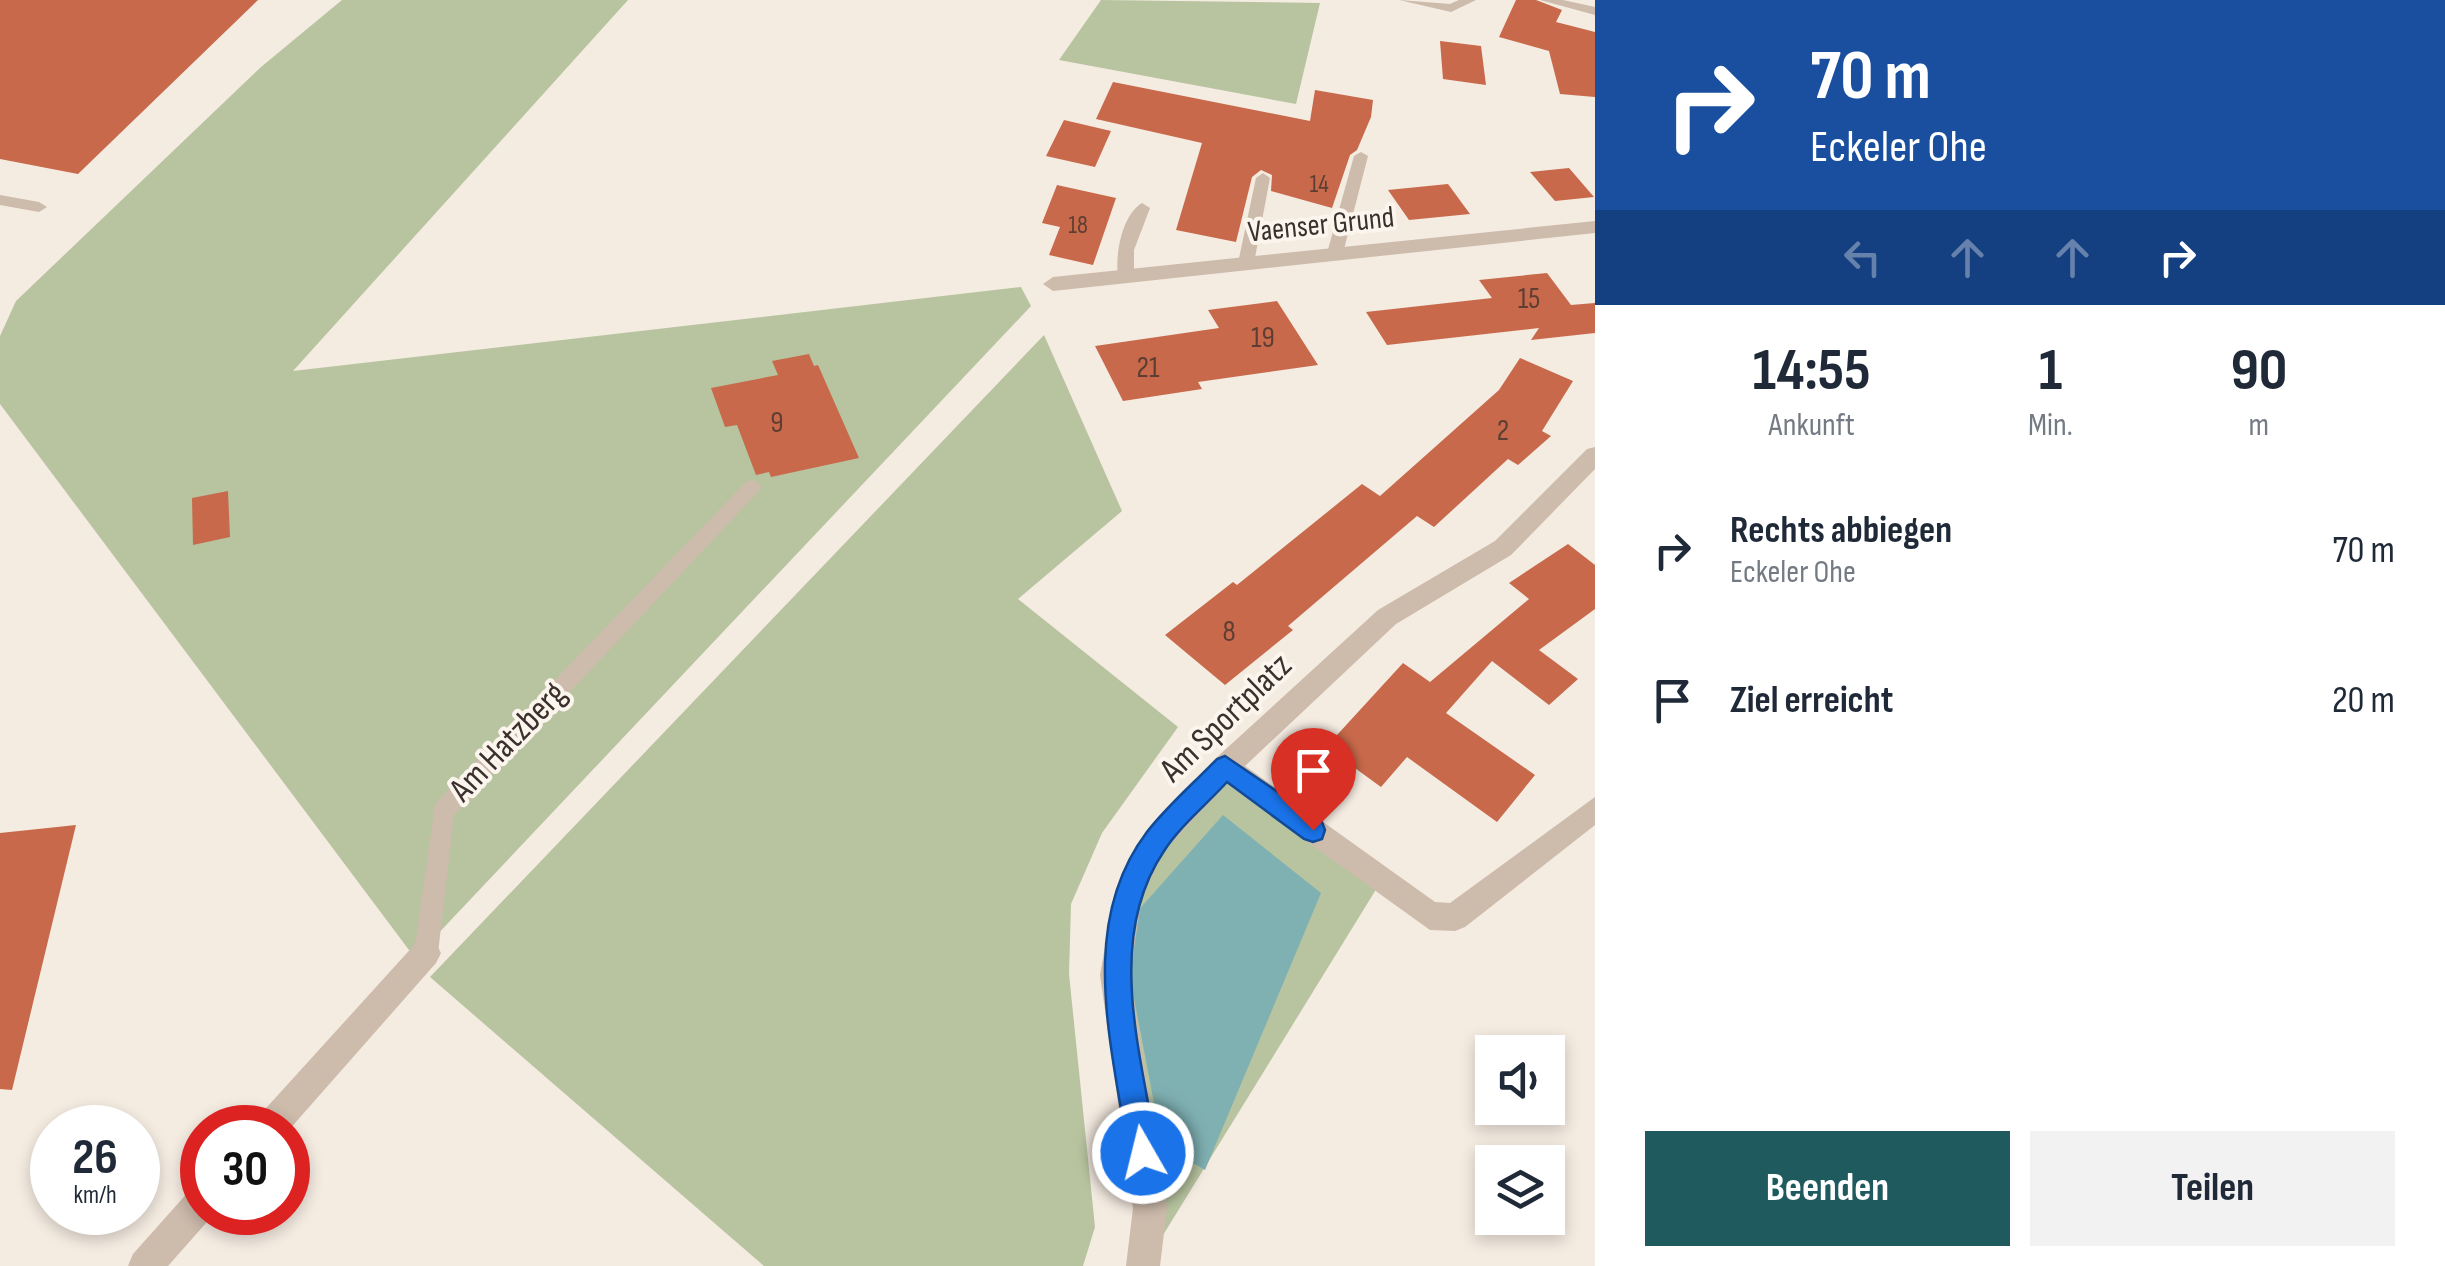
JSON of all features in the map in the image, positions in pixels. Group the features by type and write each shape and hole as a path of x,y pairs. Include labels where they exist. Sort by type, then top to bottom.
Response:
{"street":[{"name":"Vaenser Grund","path":"1053,284 1595,227"},
{"name":"Am Sportplatz","path":"1143,1266 1150,1208 1116,975 1128,894 1155,841 1225,767 1387,618 1503,548 1595,456"},
{"path":"1225,767 1430,916 1455,916 1595,810"},
{"name":"Am Hatzberg","path":"290,1105 426,953"},
{"path":"145,1266 180,1227"}],"lane":[{"path":"1405,0 1451,8 1470,0"},
{"path":"1546,0 1595,11"},
{"path":"1335,253 1360,156"},
{"path":"1246,263 1264,178"},
{"path":"0,200 39,207"},
{"path":"1126,276 1123,262 1128,240 1142,208"},
{"name":"Am Hatzberg","path":"426,953 443,811 752,487"}],"green space":[{"path":"342,0 628,0 293,371 1021,287 1031,306 415,958 0,404 0,336 16,301 261,67"},
{"path":"1101,0 1320,3 1296,104 1059,60"},
{"path":"1044,335 1122,511 1018,599 1178,727 1102,833 1071,904 1069,974 1095,1227 1083,1266 764,1266 430,977"},
{"path":"1226,770 1380,883 1147,1261 1121,977 1132,897 1159,843"}],"water":[{"path":"1223,815 1321,893 1205,1170 1162,1145 1130,977 1135,914"}],"building":[{"path":"0,0 258,0 78,174 0,159"},
{"path":"1516,0 1536,0 1562,10 1556,22 1595,32 1595,97 1560,94 1549,51 1499,37"},
{"path":"1440,41 1481,46 1486,85 1443,79"},
{"path":"1113,82 1310,121 1315,90 1373,100 1371,117 1357,150 1350,155 1332,208 1271,191 1272,175 1261,170 1252,177 1236,242 1176,230 1202,143 1096,119"},
{"path":"1064,120 1111,131 1095,167 1046,156"},
{"path":"1569,168 1594,197 1555,201 1530,172"},
{"path":"1448,184 1470,214 1409,220 1388,190"},
{"path":"1057,185 1116,198 1093,265 1049,255 1060,227 1042,223"},
{"path":"1547,273 1571,305 1595,303 1595,333 1531,340 1539,328 1387,345 1366,312 1492,298 1479,280"},
{"path":"1277,301 1318,365 1198,382 1202,389 1123,401 1095,346 1219,328 1208,310"},
{"path":"809,354 814,366 818,365 859,458 771,477 769,472 756,475 737,425 725,427 711,388 778,375 772,361"},
{"path":"1520,358 1573,381 1542,431 1551,436 1518,465 1508,459 1434,527 1417,516 1288,626 1293,630 1225,685 1165,635 1233,582 1237,585 1362,484 1380,496 1499,390"},
{"path":"228,491 230,537 193,545 192,498"},
{"path":"1568,544 1595,565 1595,609 1539,650 1578,679 1549,705 1492,661 1446,713 1535,775 1497,822 1407,757 1381,787 1326,747 1403,663 1430,682 1529,599 1509,583"},
{"path":"76,825 12,1090 0,1089 0,833"}],"route":[{"path":"1143,1153 1116,975 1128,894 1155,841 1225,767 1313,830"}]}
